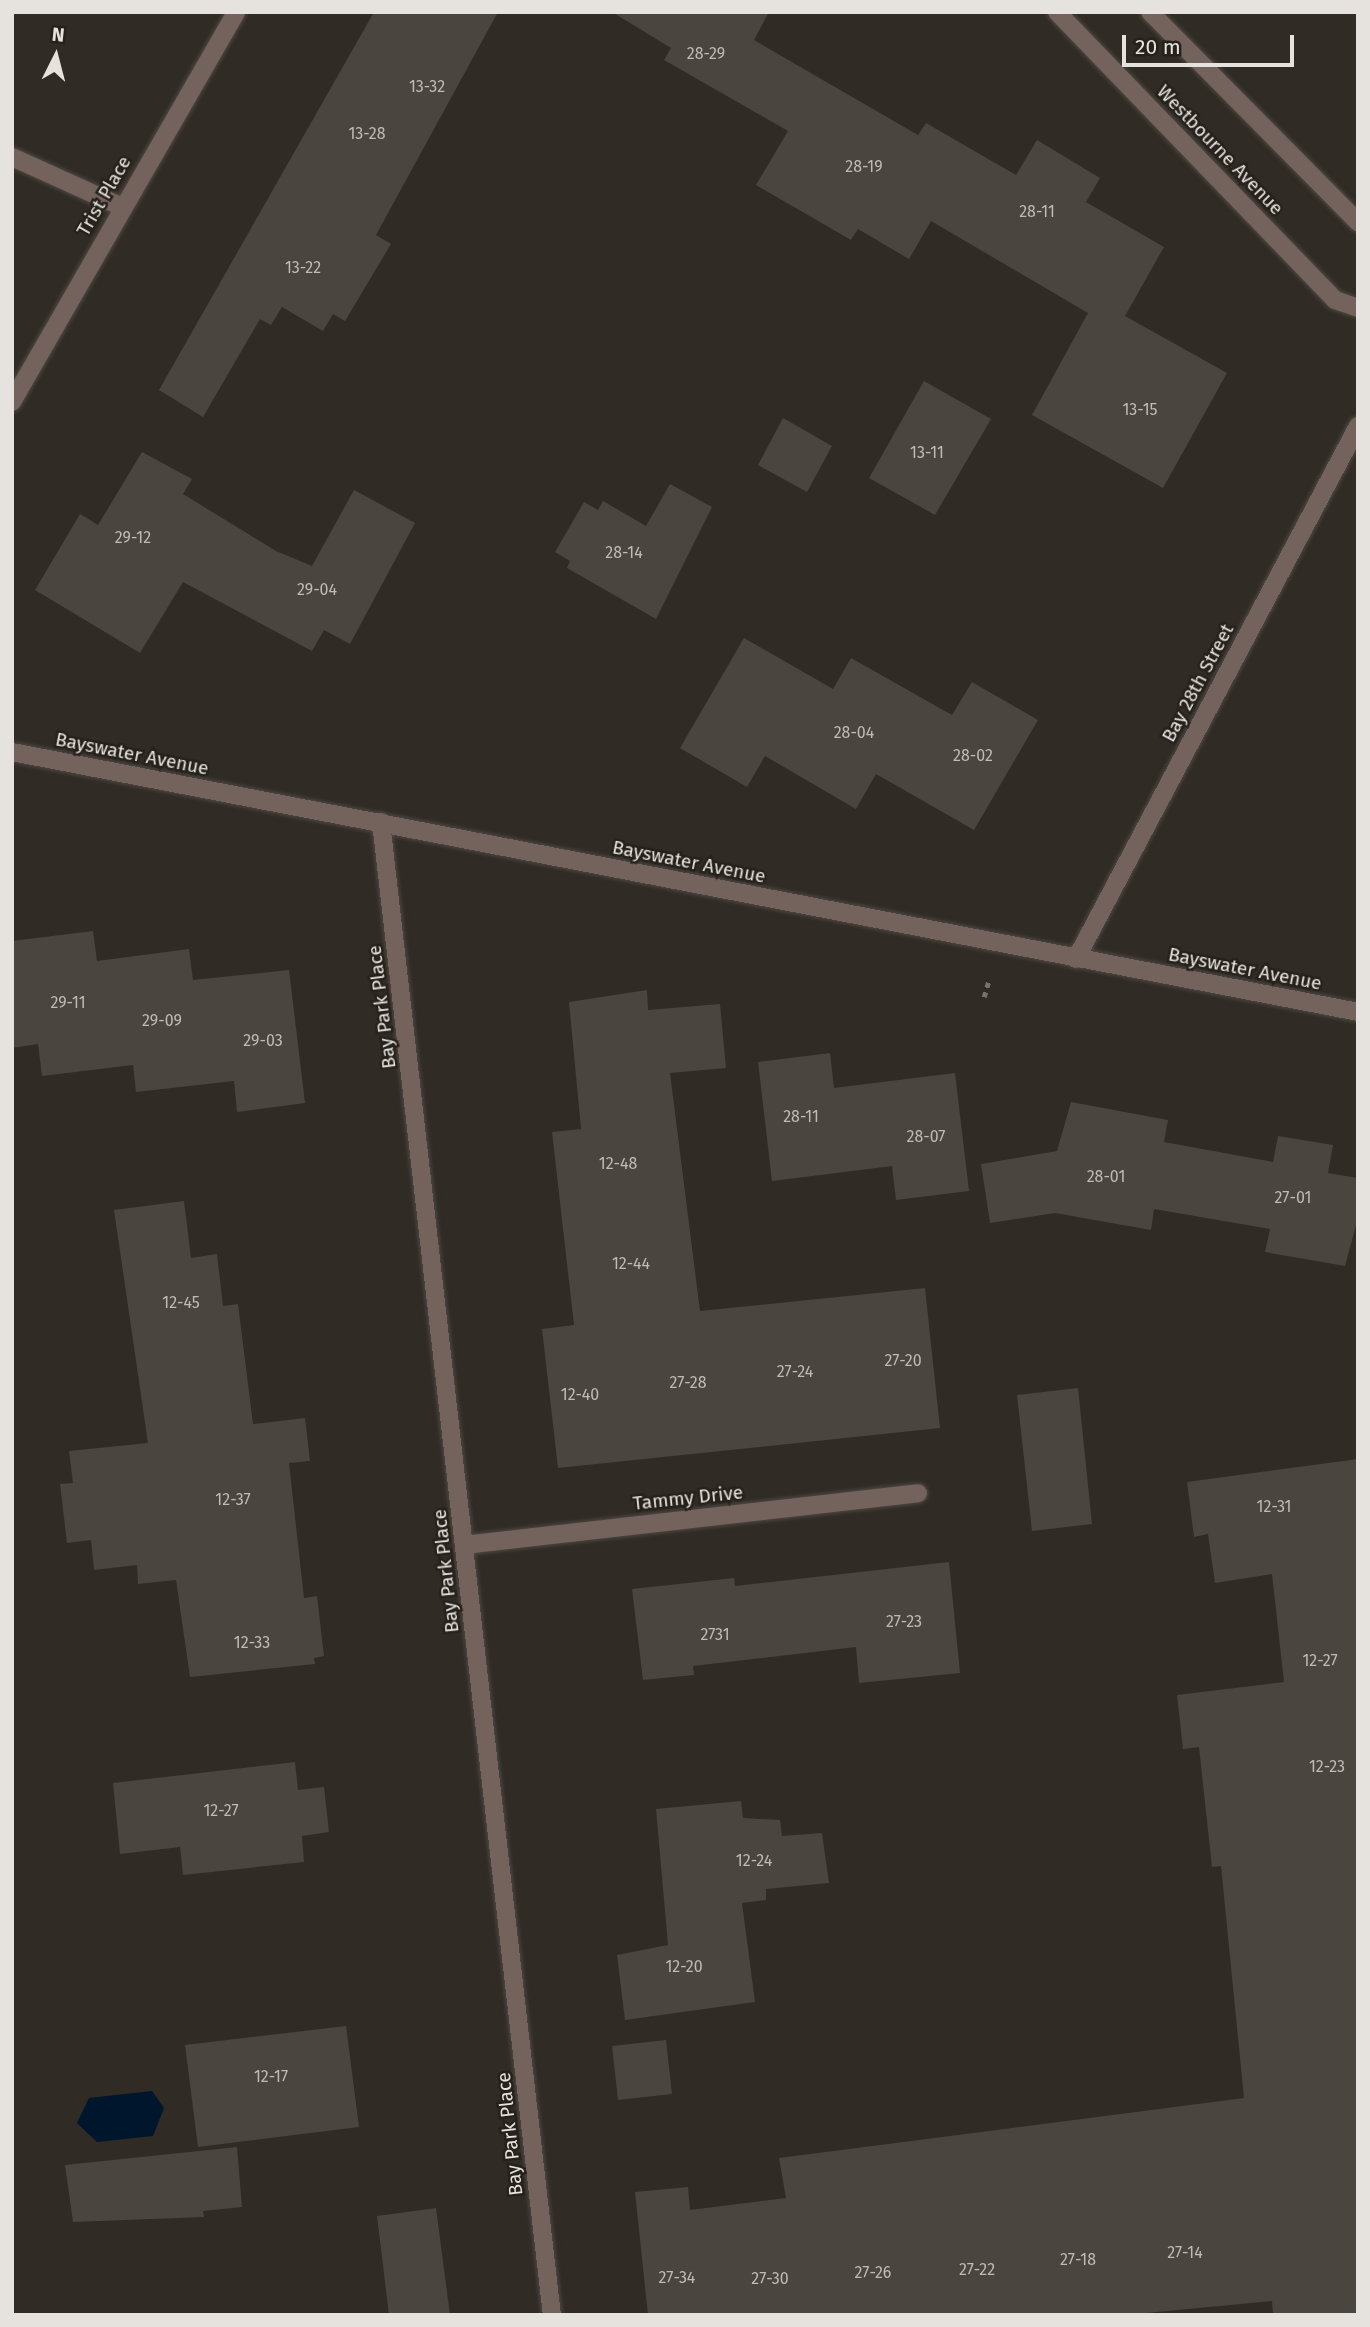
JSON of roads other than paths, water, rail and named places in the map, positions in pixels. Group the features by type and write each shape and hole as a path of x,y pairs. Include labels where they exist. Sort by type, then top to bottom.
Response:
{"street":[{"name":"Trist Place","path":"12,402 121,207 236,12"},
{"name":"Westbourne Avenue","path":"1057,12 1335,300 1358,308"},
{"path":"1150,12 1358,222"},
{"path":"12,156 121,207"},
{"name":"Bay 28th Street","path":"1076,959 1358,426"},
{"name":"Bayswater Avenue","path":"12,752 1358,1012"},
{"name":"Bay Park Place","path":"381,822 552,2315"},
{"name":"Tammy Drive","path":"464,1545 918,1493"}],"water":[{"path":"152,2091 164,2108 153,2136 97,2142 77,2123 89,2098"}]}
